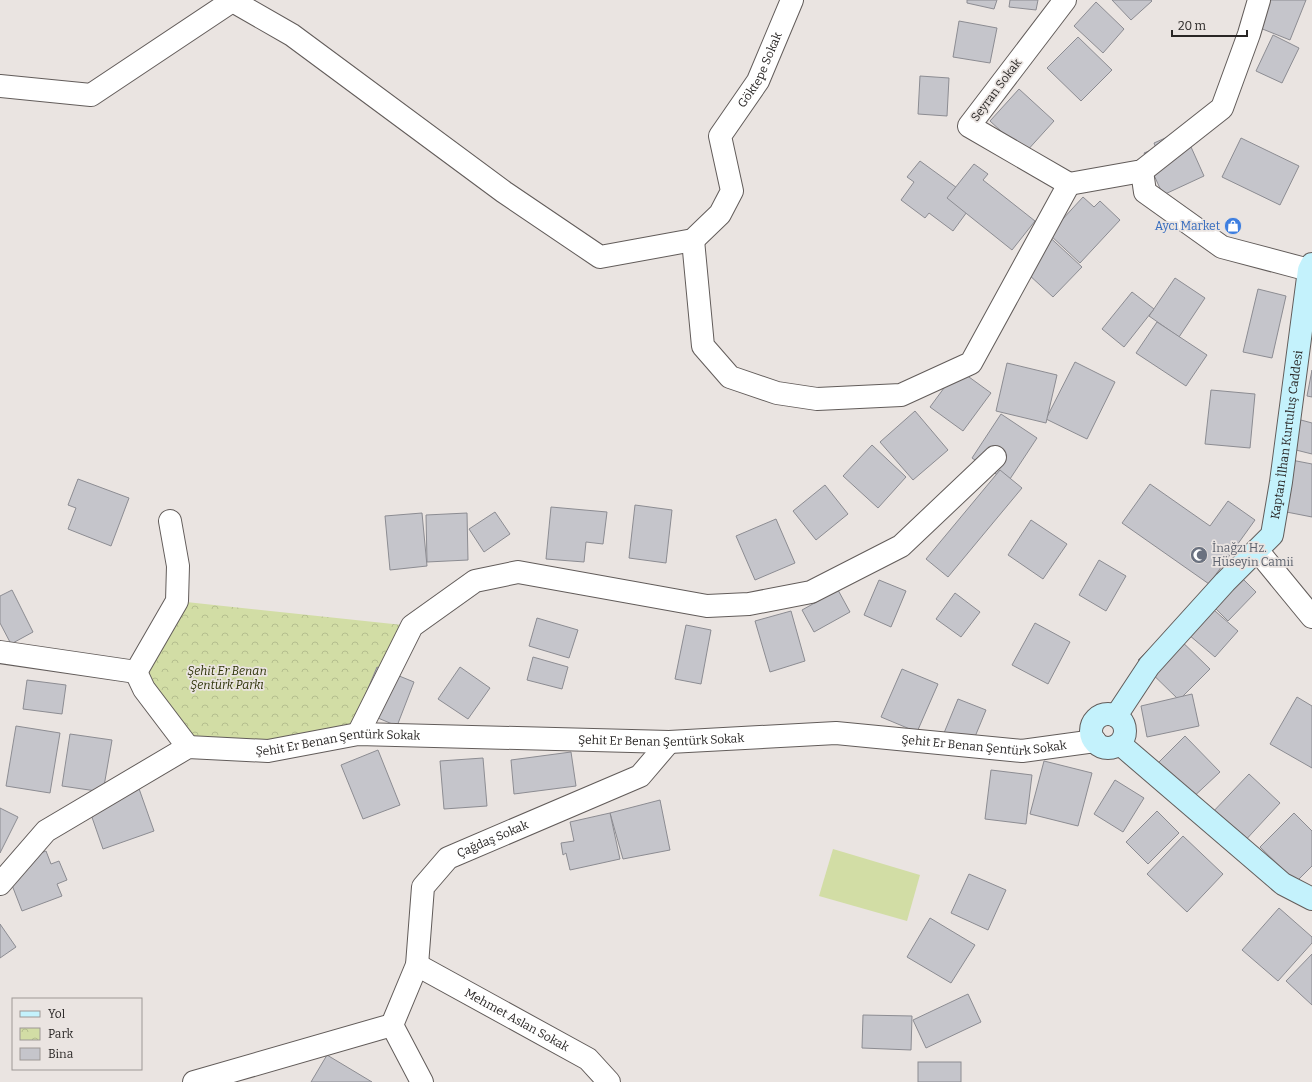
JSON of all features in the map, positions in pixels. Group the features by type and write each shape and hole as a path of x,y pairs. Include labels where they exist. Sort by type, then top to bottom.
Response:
{"street":[{"path":"0,86 91,95 231,0 292,35 504,192 600,256 693,240 703,346 730,377 778,393 818,399 901,395 971,363 1069,184 1142,171 1222,108 1249,34 1259,0"},
{"name":"Göktepe Sokak","path":"693,240 720,214 732,191 720,136 758,81 792,0"},
{"name":"Seyran Sokak","path":"1065,0 969,126 1069,184"},
{"path":"1142,171 1145,192 1222,247 1311,267"},
{"name":"Kaptan İlhan Kurtuluş Caddesi","path":"1116,716 1148,666 1225,582 1272,535 1281,482 1311,267"},
{"path":"358,734 412,626 475,581 518,572 706,606 748,604 811,592 901,546 995,457"},
{"path":"136,672 177,601 178,566 170,520"},
{"path":"1257,550 1312,617"},
{"path":"0,652 136,672"},
{"path":"0,884 46,831 188,747 144,689 136,672"},
{"path":"1095,741 1091,731 1096,720 1105,714 1116,716 1124,723 1125,729 1123,739 1120,744 1283,884 1312,899"},
{"name":"Şehit Er Benan Şentürk Sokak","path":"188,747 268,751 358,734 669,742 836,733 1022,751 1095,741 1104,748 1110,748 1120,744"},
{"name":"Çağdaş Sokak","path":"392,1025 417,966 423,887 448,858 640,776 669,742"},
{"name":"Mehmet Aslan Sokak","path":"417,966 588,1059 609,1082"},
{"path":"194,1082 392,1025 422,1082"}],"green space":[{"name":"Şehit Er Benan Şentürk Parkı","path":"177,601 412,626 358,734 188,747 136,672"},
{"path":"833,849 920,875 907,921 819,896"}],"building":[{"path":"967,0 997,0 994,9 967,3"},
{"path":"1010,0 1038,0 1036,10 1009,7"},
{"path":"1112,0 1151,0 1152,1 1131,20"},
{"path":"1254,0 1306,0 1290,40 1245,22"},
{"path":"1096,2 1124,29 1103,53 1074,26"},
{"path":"959,21 997,28 990,63 953,57"},
{"path":"1273,35 1299,48 1282,83 1256,71"},
{"path":"1078,37 1112,70 1081,101 1047,68"},
{"path":"920,76 949,78 947,116 918,114"},
{"path":"1019,89 1054,121 1025,153 990,121"},
{"path":"1172,135 1187,138 1204,176 1163,195 1144,153 1156,148 1154,143"},
{"path":"1241,138 1299,166 1280,205 1222,177"},
{"path":"920,161 975,201 953,231 929,213 925,218 901,200 914,182 907,177"},
{"path":"974,164 988,174 983,180 1035,221 1012,250 947,198"},
{"path":"1083,197 1094,207 1100,201 1120,220 1080,263 1049,234"},
{"path":"1043,231 1082,267 1053,297 1015,262"},
{"path":"1175,278 1205,298 1179,337 1149,316"},
{"path":"1258,289 1286,296 1272,358 1243,352"},
{"path":"1132,292 1154,309 1124,347 1102,329"},
{"path":"1157,322 1207,355 1186,386 1136,353"},
{"path":"1075,362 1115,382 1087,439 1046,419"},
{"path":"1007,363 1057,375 1046,423 996,411"},
{"path":"958,369 991,393 963,431 930,407"},
{"path":"1312,370 1312,397 1307,396"},
{"path":"1211,390 1255,394 1250,448 1205,444"},
{"path":"915,411 948,450 913,480 880,442"},
{"path":"1001,414 1037,438 1008,482 972,458"},
{"path":"1301,420 1312,423 1312,454 1292,449"},
{"path":"872,445 906,477 878,508 843,476"},
{"path":"1276,457 1312,464 1312,517 1266,508"},
{"path":"1000,470 1022,488 948,577 926,559"},
{"path":"78,479 129,498 111,546 68,529 76,508 68,505"},
{"name":"İnağzı Hz. Hüseyin Camii","path":"1150,484 1210,526 1228,501 1255,520 1209,584 1122,523"},
{"path":"825,485 848,514 816,540 793,511"},
{"path":"635,505 672,510 666,563 629,558"},
{"path":"551,507 607,512 603,544 586,542 584,562 546,559"},
{"path":"495,512 510,534 484,552 469,529"},
{"path":"422,513 427,566 390,570 385,516"},
{"path":"467,513 468,560 427,562 426,515"},
{"path":"776,519 795,563 755,580 736,536"},
{"path":"1031,520 1067,544 1043,579 1008,555"},
{"path":"1099,560 1126,576 1106,611 1079,595"},
{"path":"1241,577 1256,592 1228,621 1213,606"},
{"path":"879,580 906,591 891,627 864,615"},
{"path":"12,590 33,632 11,644 0,623 0,596"},
{"path":"838,590 850,612 814,632 802,610"},
{"path":"955,593 980,612 961,637 936,619"},
{"path":"1199,597 1238,631 1215,657 1176,624"},
{"path":"791,611 805,661 770,672 755,621"},
{"path":"537,618 578,630 569,658 529,646"},
{"path":"1035,623 1070,642 1048,684 1012,665"},
{"path":"686,625 711,630 701,684 675,679"},
{"path":"1169,629 1210,669 1179,700 1138,660"},
{"path":"533,657 568,667 562,689 527,680"},
{"path":"377,667 414,682 397,726 359,710"},
{"path":"460,667 490,688 468,719 438,699"},
{"path":"902,669 938,684 917,732 881,717"},
{"path":"27,680 66,685 62,714 23,709"},
{"path":"1192,694 1199,726 1147,737 1141,706"},
{"path":"1297,697 1312,706 1312,768 1270,744"},
{"path":"958,699 986,710 972,744 944,733"},
{"path":"16,726 60,733 50,793 6,786"},
{"path":"70,734 112,740 103,792 62,786"},
{"path":"1185,736 1220,772 1189,801 1155,766"},
{"path":"378,750 400,805 363,819 341,765"},
{"path":"571,752 576,786 514,794 511,760"},
{"path":"483,758 487,806 444,809 440,761"},
{"path":"1044,761 1092,773 1078,826 1030,814"},
{"path":"991,770 1032,775 1026,824 985,819"},
{"path":"1249,774 1280,803 1241,845 1210,815"},
{"path":"1115,780 1144,798 1123,832 1094,814"},
{"path":"137,783 154,831 103,849 86,800"},
{"path":"660,800 670,850 623,859 610,813"},
{"path":"0,808 18,817 0,853"},
{"path":"1157,811 1179,833 1148,864 1126,842"},
{"path":"610,813 620,859 570,870 566,853 563,855 561,843 574,841 570,822"},
{"path":"1294,813 1312,831 1312,866 1296,882 1260,847"},
{"path":"1183,836 1223,874 1187,912 1147,874"},
{"path":"46,851 51,864 59,861 67,880 57,884 62,896 22,911 5,867"},
{"path":"969,874 1006,890 988,930 951,913"},
{"path":"1279,908 1312,937 1312,943 1278,981 1242,950"},
{"path":"930,918 975,945 951,983 907,957"},
{"path":"0,924 16,947 0,958"},
{"path":"1312,954 1312,1005 1286,981"},
{"path":"968,994 981,1022 926,1048 913,1020"},
{"path":"863,1015 912,1016 911,1050 862,1048"},
{"path":"327,1055 372,1082 311,1082"},
{"path":"918,1062 961,1062 961,1082 918,1082"}],"place":[{"name":"Aycı Market","path":"1233,226"},
{"name":"İnağzı Hz. Hüseyin Camii","path":"1199,555"}]}
